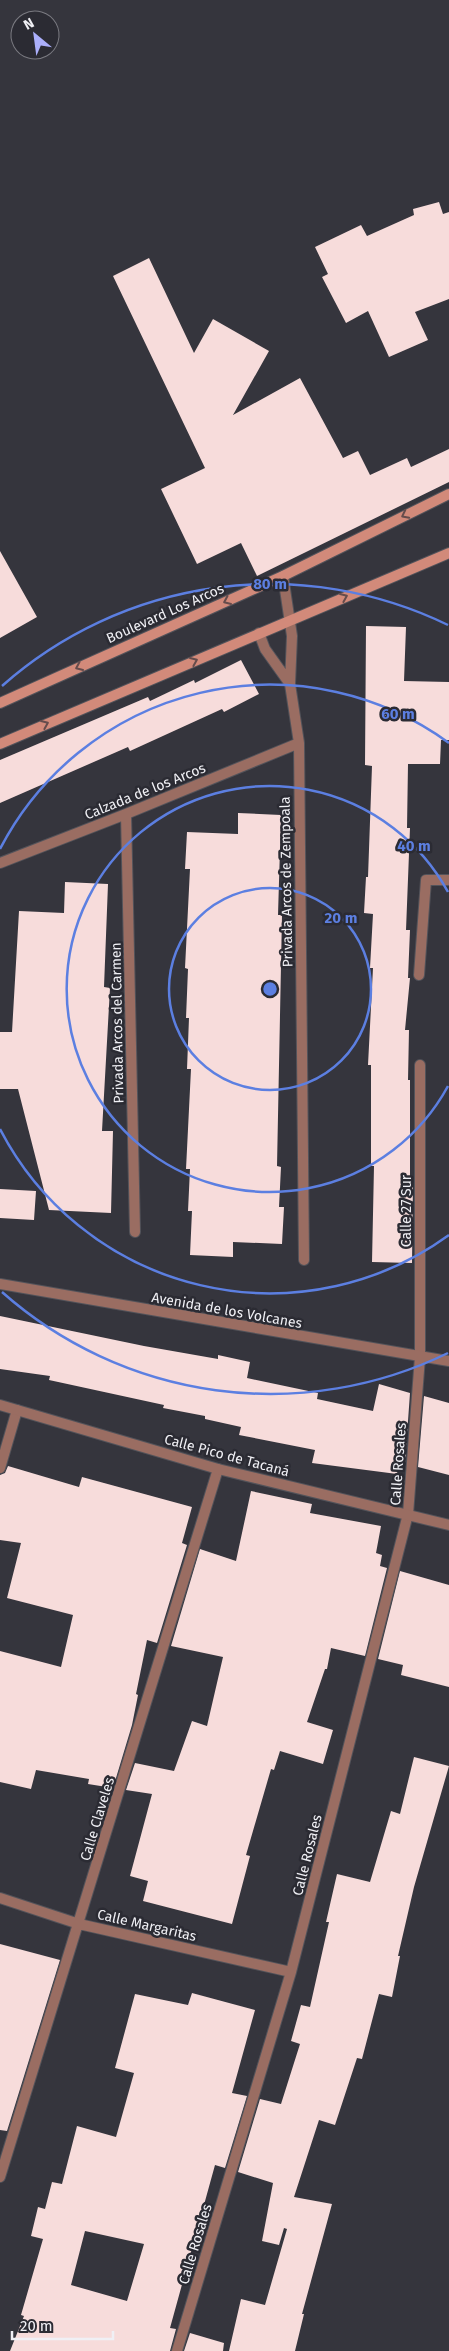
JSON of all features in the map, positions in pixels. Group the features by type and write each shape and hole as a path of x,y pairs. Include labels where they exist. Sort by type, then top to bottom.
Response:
{"main road":[{"name":"Boulevard Los Arcos","path":"0,703 283,576 449,494"},
{"path":"0,744 449,553"}],"street":[{"name":"Privada Arcos de Zempoala","path":"283,576 292,636 290,684 299,743 304,1260"},
{"name":"Privada Arcos de Zempoala","path":"259,633 265,649 290,684"},
{"name":"Calzada de los Arcos","path":"0,863 299,743"},
{"name":"Privada Arcos del Carmen","path":"126,814 135,1232"},
{"path":"419,975 426,880 449,880"},
{"name":"Calle 27 Sur","path":"420,1065 420,1357"},
{"name":"Avenida de los Volcanes","path":"0,1284 449,1361"},
{"name":"Calle Rosales","path":"177,2351 291,1972 408,1514 420,1357"},
{"name":"Calle Pico de Tacaná","path":"0,1405 218,1469 449,1525"},
{"path":"0,1468 17,1410"},
{"name":"Calle Claveles","path":"0,2177 218,1469"},
{"name":"Calle Margaritas","path":"0,1898 79,1924 291,1972"}],"building":[{"path":"439,202 443,214 449,212 449,299 415,312 428,340 389,357 368,311 346,323 322,277 328,274 315,247 361,225 367,236 414,215 413,209"},
{"path":"149,258 194,353 213,319 269,351 233,415 300,378 343,458 358,451 370,475 407,458 411,467 449,449 449,482 257,576 241,543 197,564 161,489 205,468 113,276"},
{"path":"0,551 37,617 0,638"},
{"path":"366,626 406,627 404,681 449,682 449,740 441,740 440,764 408,764 407,828 410,828 406,930 410,930 408,978 410,978 405,1030 409,1030 410,1180 413,1180 412,1263 372,1262 374,1166 371,1166 371,1065 368,1065 373,968 370,968 373,914 364,913 366,877 368,877 372,766 365,765"},
{"path":"241,660 259,694 224,712 222,709 130,751 128,747 0,803 0,760 148,697 150,701 194,680 195,683"},
{"path":"238,813 281,815 278,915 282,915 277,1166 281,1167 279,1207 284,1207 282,1244 233,1242 233,1257 190,1255 192,1211 188,1211 190,1169 186,1169 191,1069 187,1069 189,1018 186,1018 188,969 185,968 190,869 185,869 187,832 238,834"},
{"path":"65,882 108,884 104,987 110,988 102,1131 113,1131 111,1213 49,1210 18,1089 0,1089 0,1032 12,1032 19,911 64,913"},
{"path":"0,1189 36,1191 34,1220 0,1218"},
{"path":"0,1316 144,1346 218,1359 218,1355 250,1362 247,1378 318,1393 317,1399 373,1411 379,1384 410,1393 405,1463 399,1462 397,1474 312,1463 315,1450 239,1435 241,1427 205,1419 205,1416 163,1408 164,1405 49,1380 50,1376 0,1369"},
{"path":"424,1396 449,1403 449,1475 418,1467"},
{"path":"8,1466 79,1487 82,1477 192,1507 182,1543 187,1545 157,1643 147,1640 132,1725 113,1788 88,1784 89,1779 36,1770 31,1789 0,1782 0,1651 61,1667 73,1615 7,1598 21,1543 0,1540 0,1475 5,1473"},
{"path":"251,1491 312,1504 310,1513 381,1526 376,1553 382,1555 380,1566 387,1568 365,1656 331,1648 327,1669 325,1669 307,1722 333,1730 323,1764 280,1751 274,1770 271,1769 246,1855 250,1856 232,1924 143,1901 148,1881 130,1876 152,1794 126,1790 135,1763 174,1771 192,1721 207,1726 223,1657 171,1646 200,1549 236,1561"},
{"path":"400,1571 449,1585 449,1687 401,1675 403,1665 378,1659"},
{"path":"414,1757 449,1766 414,1887 398,1956 400,1956 392,1997 379,1994 362,2059 357,2058 335,2125 319,2120 294,2197 332,2204 302,2314 304,2314 295,2351 229,2351 241,2299 265,2305 287,2229 284,2228 279,2245 262,2241 273,2183 238,2172 260,2099 281,2104 300,2044 291,2041 301,2005 310,2007 329,1922 326,1922 337,1874 370,1882 391,1811 400,1814"},
{"path":"0,1944 60,1960 7,2131 0,2130"},
{"path":"192,1993 255,2010 232,2093 247,2096 225,2168 215,2165 170,2328 176,2329 170,2351 10,2351 24,2316 21,2315 43,2239 31,2236 38,2207 45,2209 52,2182 62,2184 77,2126 116,2137 134,2073 115,2068 135,1994 188,2005","holes":["85,2231 144,2244 127,2301 71,2285"]},
{"path":"190,2333 224,2343 223,2351 184,2351"}]}
